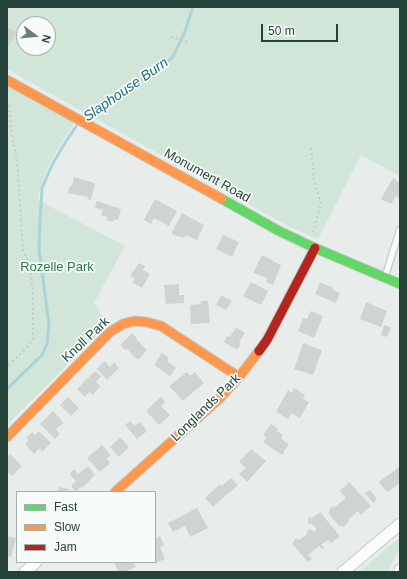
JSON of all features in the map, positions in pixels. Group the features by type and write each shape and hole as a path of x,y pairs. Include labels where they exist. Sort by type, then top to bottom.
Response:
{"street":[{"name":"Monument Road","path":"7,80 279,231 400,284"},
{"name":"Longlands Park","path":"116,491 219,399 239,377 267,340 312,246"},
{"name":"Knoll Park","path":"7,437 110,332 120,325 132,320 147,321 161,326 239,377"},
{"path":"343,572 400,524"},
{"path":"25,572 35,563"}],"lane":[{"path":"385,278 400,229"}],"path":[{"path":"172,38 186,42"},
{"path":"7,101 9,103 11,130 17,160 23,250 30,266 33,294 33,338 30,345 7,367"},
{"path":"311,148 314,181 321,203 312,246"}],"green space":[{"path":"7,7 400,7 400,176 361,155 318,239 288,226 7,69"},
{"name":"Rozelle Park","path":"7,83 75,122 47,169 38,200 125,246 94,303 108,324 7,425"},
{"path":"400,537 400,547 388,572 359,572"}],"building":[{"path":"7,27 16,32 16,34 9,46 7,45"},
{"path":"74,177 95,183 91,200 87,199 88,197 68,193 70,186 72,186"},
{"path":"393,178 400,183 400,199 396,196 391,204 381,199"},
{"path":"155,199 177,211 169,226 154,218 151,224 144,220"},
{"path":"97,201 121,209 118,220 114,219 113,222 107,220 107,217 101,215 103,210 95,208"},
{"path":"182,213 204,225 197,240 186,235 184,238 173,235 172,232"},
{"path":"223,235 239,242 232,257 216,249"},
{"path":"262,255 281,265 273,285 266,282 267,278 253,273"},
{"path":"139,263 145,266 143,270 150,274 142,288 132,282 135,279 130,276"},
{"path":"251,282 268,291 261,305 243,296"},
{"path":"320,282 340,293 336,303 315,294"},
{"path":"179,284 179,295 184,295 184,303 166,304 164,285"},
{"path":"221,295 232,301 226,310 216,305"},
{"path":"200,301 208,301 210,323 191,324 190,305 201,304"},
{"path":"366,302 387,311 381,327 360,319"},
{"path":"311,311 323,316 314,338 298,331 303,318 307,319"},
{"path":"384,325 391,327 387,337 381,335"},
{"path":"236,327 245,333 237,350 224,342 227,336 230,337"},
{"path":"132,333 147,350 138,360 127,349 125,350 120,345"},
{"path":"303,343 322,350 313,375 294,369"},
{"path":"162,353 169,358 167,361 176,368 170,376 154,365"},
{"path":"105,361 110,367 114,362 119,368 107,380 97,369"},
{"path":"95,371 101,376 96,382 100,386 93,395 89,392 85,397 77,389"},
{"path":"187,372 190,376 195,372 204,383 183,401 169,386"},
{"path":"294,388 305,395 303,399 309,402 300,418 291,413 288,419 276,412 288,390 292,393"},
{"path":"68,397 79,408 71,416 60,405"},
{"path":"161,397 165,402 161,406 170,415 159,425 146,411"},
{"path":"53,411 64,423 56,429 60,434 55,439 40,424"},
{"path":"130,421 134,426 140,422 147,431 137,439 125,425"},
{"path":"271,424 283,435 281,439 289,444 282,455 263,442 266,438 263,435"},
{"path":"39,431 51,443 42,452 39,449 34,454 25,444 29,440 26,438 32,432 35,435"},
{"path":"120,437 129,447 119,457 110,447"},
{"path":"102,445 111,455 107,459 110,463 100,472 87,458"},
{"path":"251,449 266,461 247,482 239,474 246,468 239,462"},
{"path":"10,454 22,466 12,476 7,471 7,458"},
{"path":"88,466 95,475 82,488 81,487 75,491 71,486 76,481 70,475 73,470 75,470 78,474"},
{"path":"400,466 400,483 387,492 379,482"},
{"path":"231,478 238,485 213,507 205,498 220,484 222,486"},
{"path":"349,482 371,506 361,515 358,511 348,520 349,522 343,527 341,525 340,527 329,514 329,509 333,506 335,507 346,498 340,491"},
{"path":"59,487 69,489 69,491 58,491"},
{"path":"370,490 377,499 373,503 365,493"},
{"path":"197,508 208,528 190,537 185,526 173,532 168,523"},
{"path":"320,512 340,536 331,543 328,540 321,545 324,548 322,549 319,546 308,555 312,559 308,562 292,544 296,538 299,540 307,534 307,531 310,529 314,532 317,529 312,524 308,523 309,517 312,518"},
{"path":"7,536 16,538 11,557 7,556"},
{"path":"160,536 164,545 160,547 165,559 156,563 156,538"},
{"path":"114,563 134,563 136,567 124,572 118,572"}],"waterway":[{"name":"Slaphouse Burn","path":"86,117 105,101 130,88 172,58 184,34 193,7"},
{"name":"Slaphouse Burn","path":"7,389 42,355 47,344 49,325 39,250 42,188 52,165 77,125"}],"traffic: fast":[{"path":"222,199 279,231 400,284"}],"traffic: slow":[{"path":"7,80 222,199"},
{"path":"7,437 110,332 123,324 134,321 146,322 161,326 239,377"},
{"path":"116,491 219,399 239,377 259,351"}],"traffic: jam":[{"path":"259,351 267,340 315,248"}]}
